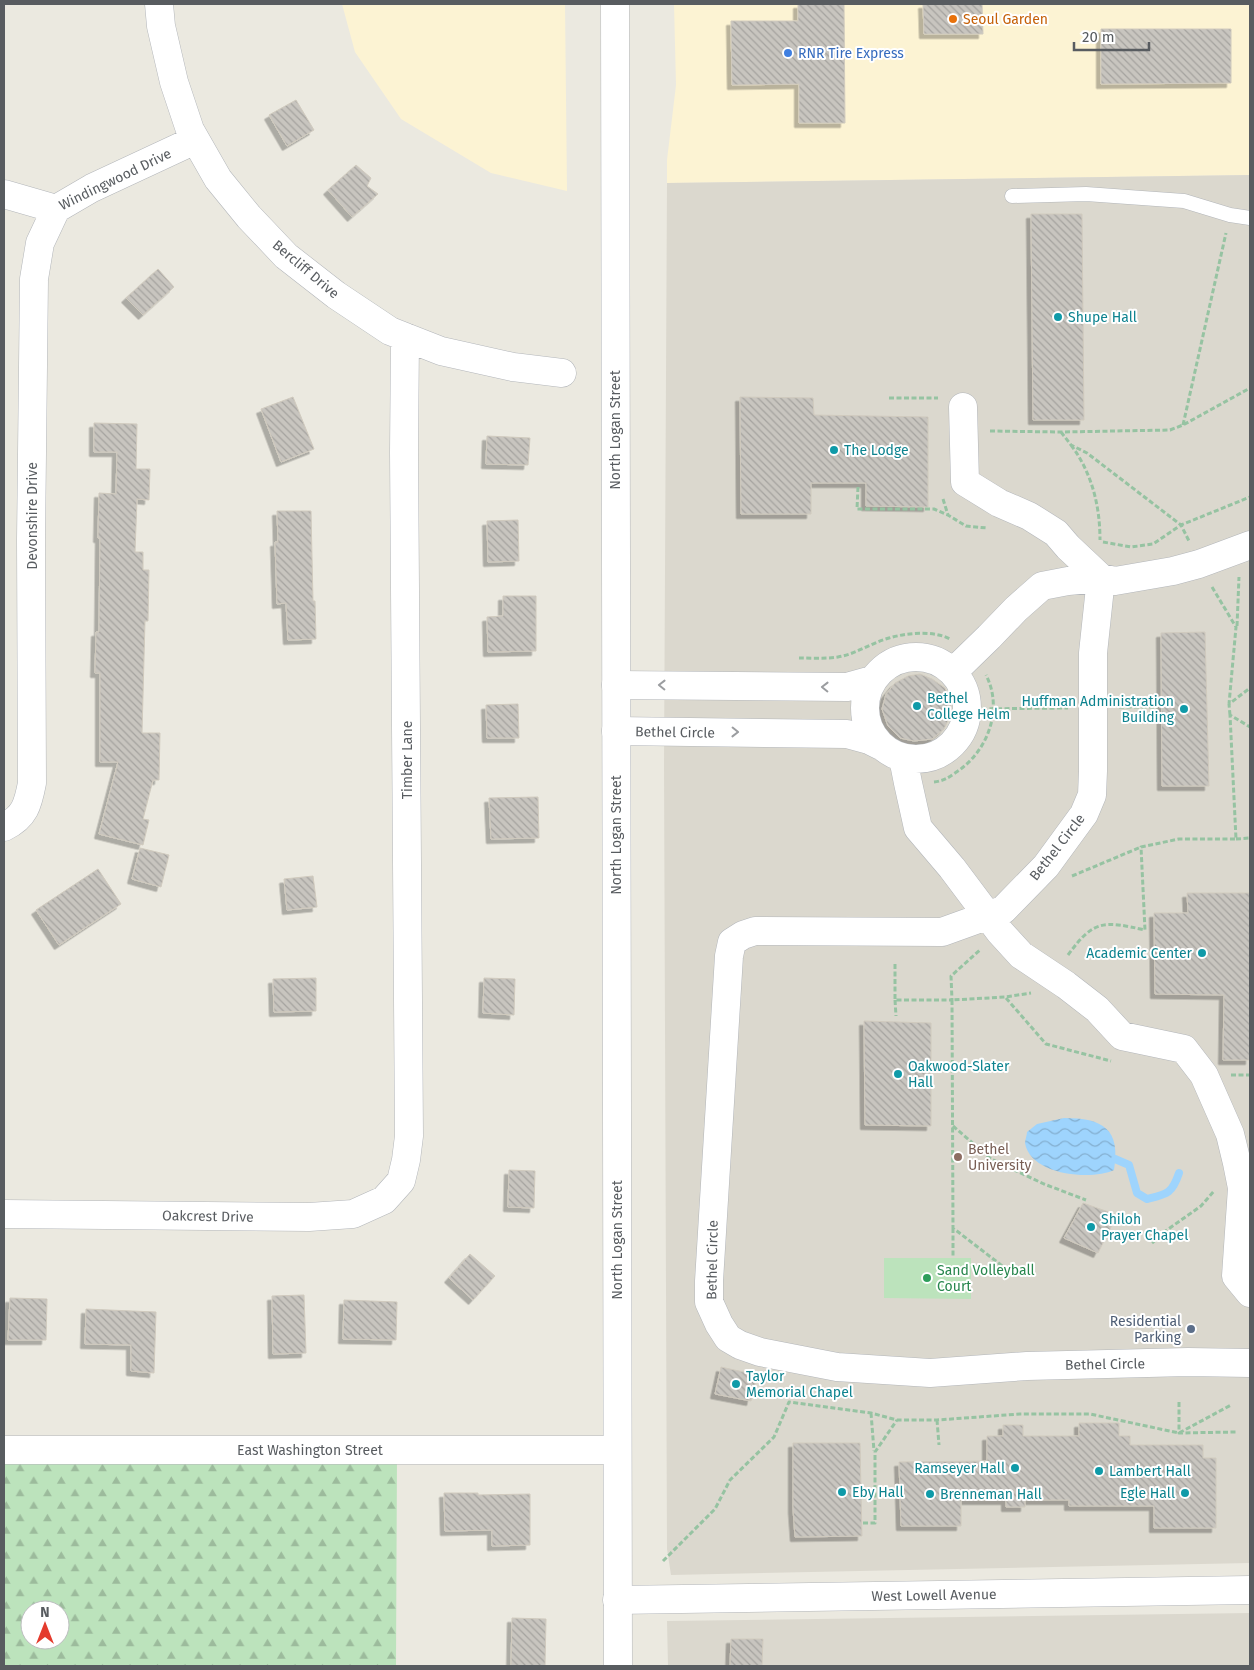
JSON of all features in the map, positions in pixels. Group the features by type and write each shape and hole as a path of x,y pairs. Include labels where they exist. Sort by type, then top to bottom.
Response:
{"street":[{"name":"Bercliff Drive","path":"159,4 161,26 174,82 195,140 218,179 249,217 286,256 336,295 390,331 441,351 513,367 562,373"},
{"name":"North Logan Street","path":"615,4 618,1666"},
{"name":"Windingwood Drive","path":"4,194 56,209 92,188 195,140"},
{"name":"Devonshire Drive","path":"9,824 28,804 32,783 31,540 34,279 40,243 56,209"},
{"name":"Timber Lane","path":"401,1181 409,1136 410,1082 405,337"},
{"path":"955,415 965,482 999,503 1029,516 1062,540 1101,578"},
{"path":"1062,540 1055,564 1042,586 1016,608 961,663 940,662 926,657 911,656 896,660 882,668 872,680 865,699 865,720 869,729 897,762 918,828 1021,955 1097,1009 1122,1036 1184,1049 1204,1075 1230,1134 1237,1163 1242,1188 1236,1276 1250,1293"},
{"path":"1042,586 1101,578 1115,581 1173,571 1246,547"},
{"name":"Bethel Circle","path":"1101,578 1093,653 1092,795 1084,814 1046,866 1003,910 994,923 942,932 755,931 743,935 732,942 729,956 709,1302 728,1338 740,1346 760,1352 837,1367 930,1373 1042,1365 1188,1362 1250,1363"},
{"path":"961,663 963,689 980,709"},
{"path":"616,685 847,687 872,680"},
{"name":"Bethel Circle","path":"616,731 847,734 869,740 897,762 934,756 947,748 958,738 965,724 980,709"},
{"name":"Oakcrest Drive","path":"4,1214 309,1217 353,1214 384,1200 401,1181"},
{"name":"East Washington Street","path":"4,1450 617,1450"},
{"name":"West Lowell Avenue","path":"617,1600 1250,1590"}],"lane":[{"path":"1012,196 1086,194 1184,201 1230,215 1250,218"}],"path":[{"path":"1183,425 1230,215"},
{"path":"889,398 939,398 955,415 1061,432 1170,430 1183,425 1250,388"},
{"path":"1061,432 1083,461 1094,492 1100,521 1101,578"},
{"path":"1071,445 1087,453 1181,525"},
{"path":"858,487 857,509 934,509 966,526 993,528"},
{"path":"941,491 948,515"},
{"path":"1062,540 1100,542 1131,547 1153,544 1181,525 1250,497"},
{"path":"1236,839 1229,704 1246,547"},
{"path":"1199,564 1236,626"},
{"path":"798,658 836,658 868,648 888,638 911,634 931,634 948,638 961,663 987,677 993,696 980,709"},
{"path":"1229,704 1250,688"},
{"path":"980,709 1158,707"},
{"path":"897,762 942,782 962,769 981,750 991,729 980,709"},
{"path":"1230,715 1250,727"},
{"path":"895,1000 952,1000 1005,997 1041,992 1075,945 1092,928 1106,924 1118,924 1145,930 1141,847 1179,839 1250,838"},
{"path":"953,1257 951,976 994,923"},
{"path":"895,964 896,1016"},
{"path":"953,1125 991,1159 1044,1184 1086,1200"},
{"path":"1152,1243 1201,1206 1237,1163"},
{"path":"953,1228 1014,1275"},
{"path":"663,1561 715,1509 730,1480 774,1437 788,1402 871,1413 896,1420 937,1420 1020,1414 1090,1414 1179,1433 1236,1432"},
{"path":"1179,1402 1179,1433"},
{"path":"1179,1433 1232,1405"},
{"path":"863,1524 875,1523 874,1452 871,1413"},
{"path":"874,1452 896,1420"},
{"path":"937,1420 939,1445"}],"shaded area":[{"path":"342,4 565,4 567,191 491,173 401,119 355,52"},
{"path":"674,4 1250,4 1250,175 667,183 667,160 676,85"},
{"name":"Bethel University","path":"1250,175 1250,1563 671,1575 667,1549 664,765 667,183"},
{"path":"1250,1613 1250,1666 668,1666 667,1621"}],"green space":[{"name":"Sand Volleyball Court","path":"884,1258 971,1258 971,1299 884,1298"},
{"path":"397,1454 396,1666 4,1666 4,1456"}],"water":[{"path":"1064,1118 1089,1120 1106,1129 1112,1136 1115,1145 1114,1170 1091,1175 1063,1173 1049,1169 1029,1154 1025,1143 1027,1132 1037,1124"}],"building":[{"name":"RNR Tire Express","path":"798,4 844,4 845,123 799,123 799,84 732,85 731,21 798,21"},
{"name":"Seoul Garden","path":"923,4 982,4 983,34 924,34"},
{"path":"1101,29 1231,29 1231,83 1101,84"},
{"path":"296,100 314,130 287,146 269,115"},
{"path":"356,165 371,178 367,186 378,194 352,217 328,190"},
{"name":"Shupe Hall","path":"1031,214 1082,214 1084,420 1033,420"},
{"path":"158,269 174,287 143,315 126,298"},
{"path":"293,397 314,449 281,462 261,409"},
{"name":"The Lodge","path":"740,397 813,398 814,415 928,417 928,507 866,506 866,483 811,483 811,514 741,514"},
{"path":"94,423 137,424 136,469 150,469 149,500 137,499 135,552 143,552 143,570 149,570 148,621 145,621 142,733 160,733 159,780 153,780 143,819 149,820 143,845 99,834 118,762 100,762 100,673 95,673 96,632 99,632 99,493 116,494 117,452 94,452"},
{"path":"487,436 530,438 528,465 486,464"},
{"path":"277,511 311,511 313,601 315,601 316,639 288,640 286,603 277,604 275,542 278,542"},
{"path":"518,520 519,561 488,562 487,521"},
{"path":"503,596 536,596 536,651 488,652 487,617 503,616"},
{"name":"Huffman Administration Building","path":"1205,632 1209,786 1162,786 1161,633"},
{"name":"Bethel College Helm","path":"920,674 932,679 945,688 950,702 951,714 944,729 932,739 914,741 900,738 888,726 882,709 886,694 895,683 908,676"},
{"path":"518,704 519,738 487,738 486,705"},
{"path":"538,797 539,838 491,839 489,798"},
{"path":"140,848 169,855 161,887 132,879"},
{"path":"98,869 121,904 59,945 36,910"},
{"path":"313,876 317,907 287,910 284,879"},
{"name":"Academic Center","path":"1187,893 1250,893 1250,1060 1223,1060 1224,995 1155,994 1154,913 1188,913"},
{"path":"316,978 316,1011 274,1012 273,979"},
{"path":"484,978 515,979 514,1015 483,1013"},
{"name":"Oakwood-Slater Hall","path":"864,1021 931,1023 931,1126 865,1125"},
{"path":"509,1170 535,1171 534,1208 508,1207"},
{"name":"Shiloh Prayer Chapel","path":"1083,1203 1117,1215 1098,1253 1064,1238"},
{"path":"470,1254 495,1276 473,1300 449,1278"},
{"path":"304,1295 306,1353 273,1354 272,1296"},
{"path":"10,1298 47,1299 46,1340 8,1340"},
{"path":"344,1300 397,1302 396,1340 343,1339"},
{"path":"86,1309 156,1312 154,1373 131,1371 131,1345 85,1344"},
{"name":"Taylor Memorial Chapel","path":"721,1367 757,1375 751,1401 715,1394"},
{"path":"1079,1423 1119,1423 1119,1436 1130,1436 1130,1445 1203,1445 1203,1458 1216,1458 1216,1528 1154,1528 1154,1506 1069,1506 1069,1500 1025,1500 1025,1507 1006,1507 1006,1500 961,1500 961,1526 901,1526 899,1462 987,1461 987,1436 1003,1436 1003,1425 1023,1425 1023,1436 1079,1436"},
{"name":"Eby Hall","path":"793,1443 860,1443 862,1536 795,1537"},
{"path":"444,1493 478,1493 478,1495 530,1494 530,1545 492,1546 492,1530 445,1531"},
{"path":"512,1618 546,1619 545,1666 511,1666"},
{"path":"731,1639 763,1639 762,1666 730,1666"}],"waterway":[{"path":"1115,1159 1129,1165 1137,1193 1147,1199 1168,1192 1174,1185 1179,1173"}],"place":[{"name":"Seoul Garden","path":"953,19"},
{"name":"RNR Tire Express","path":"788,53"},
{"name":"Shupe Hall","path":"1058,317"},
{"name":"The Lodge","path":"834,450"},
{"name":"Bethel College Helm","path":"917,706"},
{"name":"Huffman Administration Building","path":"1184,709"},
{"name":"Academic Center","path":"1202,953"},
{"name":"Oakwood-Slater Hall","path":"898,1074"},
{"name":"Bethel University","path":"958,1157"},
{"name":"Shiloh Prayer Chapel","path":"1091,1227"},
{"name":"Sand Volleyball Court","path":"927,1278"},
{"name":"Residential Parking","path":"1191,1329"},
{"name":"Taylor Memorial Chapel","path":"736,1384"},
{"name":"Ramseyer Hall","path":"1015,1468"},
{"name":"Lambert Hall","path":"1099,1471"},
{"name":"Eby Hall","path":"842,1492"},
{"name":"Egle Hall","path":"1185,1493"},
{"name":"Brenneman Hall","path":"930,1494"}]}
